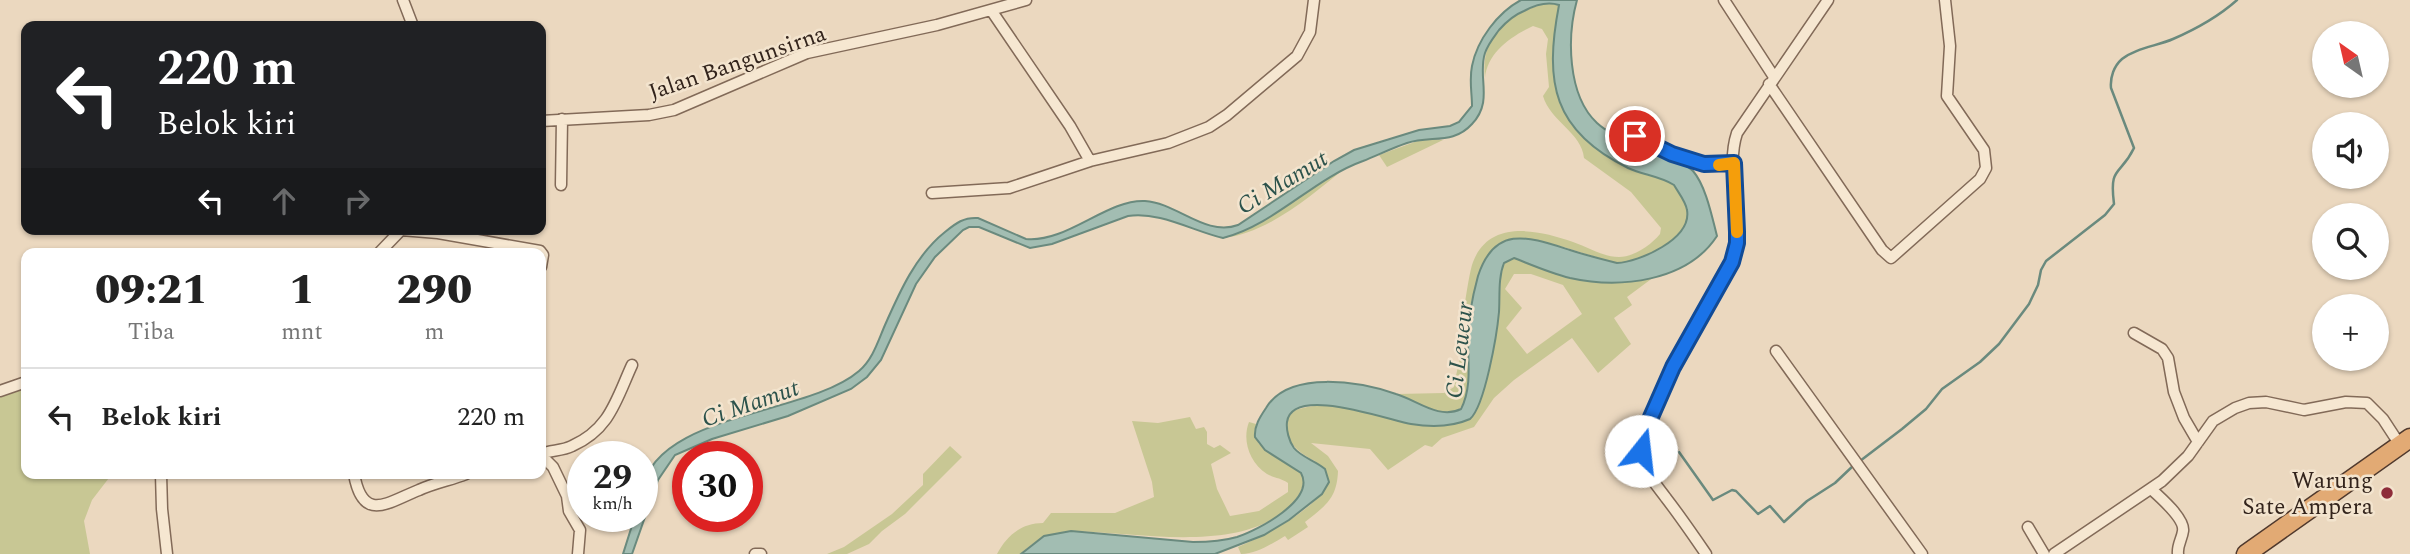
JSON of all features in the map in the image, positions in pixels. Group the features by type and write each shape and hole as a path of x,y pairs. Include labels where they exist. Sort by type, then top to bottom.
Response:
{"highway":[{"path":"2246,554 2405,441"}],"street":[{"path":"403,0 410,21"},
{"name":"Jalan Bangunsirna","path":"546,121 649,115 674,110 807,53 937,25 1026,0"},
{"path":"932,193 1009,188 1090,161 1168,143 1209,127 1297,57 1310,32 1314,0"},
{"path":"1724,0 1771,81 1882,250 1891,258 1980,179 1986,168 1984,149 1947,96 1950,46 1945,0"},
{"path":"1706,554 1647,471 1641,451 1651,417 1668,378 1728,271 1735,253 1737,232 1734,146 1737,133 1828,0"},
{"path":"991,10 1070,126 1090,161"},
{"path":"561,185 562,119"},
{"path":"1635,136 1672,154 1704,164 1734,163"},
{"path":"384,248 396,235"},
{"path":"449,235 523,248"},
{"path":"2134,333 2162,349 2168,358 2174,392 2184,418 2198,442"},
{"path":"1776,351 1922,554"},
{"path":"546,454 564,449 594,433 609,415 632,365"},
{"path":"0,391 21,384"},
{"path":"2054,554 2151,489 2177,467 2217,418 2244,404 2266,402 2304,410 2353,402 2370,404 2405,441"},
{"path":"546,460 553,467 568,499 568,509 580,530 578,554"},
{"path":"161,479 167,554"},
{"path":"356,479 363,499 370,505 383,506 417,490 451,479"},
{"path":"2151,489 2182,521 2183,532 2178,554"},
{"path":"2028,527 2044,554"},
{"path":"755,554 761,554"}],"shaded area":[{"path":"1521,0 1577,0 1572,30 1572,64 1580,97 1587,111 1597,123 1616,136 1693,171 1705,193 1717,236 1688,264 1651,278 1630,282 1609,283 1570,278 1514,258 1504,263 1500,281 1498,322 1489,369 1481,400 1470,419 1448,425 1426,426 1323,405 1306,406 1293,411 1287,422 1292,445 1325,469 1329,482 1322,494 1289,520 1264,535 1215,554 1021,554 1044,536 1071,531 1199,542 1232,538 1258,528 1293,503 1303,483 1301,473 1265,450 1255,437 1260,418 1277,396 1308,383 1346,383 1396,394 1436,411 1453,412 1461,409 1468,384 1468,332 1472,300 1485,259 1494,248 1504,241 1527,239 1617,263 1650,253 1673,239 1686,221 1687,210 1674,185 1628,168 1603,154 1583,138 1569,121 1554,81 1553,58 1559,5 1537,5 1517,15 1499,30 1486,50 1483,62 1484,98 1479,115 1465,131 1457,135 1416,141 1390,149 1327,179 1260,223 1223,238 1164,219 1140,215 1128,216 1052,244 1030,248 979,227 969,227 935,257 916,284 881,360 867,377 851,389 788,416 707,441 682,441 736,418 805,398 835,386 859,371 872,355 897,299 917,263 945,232 968,218 978,218 1026,239 1041,238 1072,228 1116,207 1145,201 1169,207 1214,227 1238,225 1354,150 1419,130 1450,126 1459,122 1472,106 1471,71 1479,46 1497,19"},
{"path":"1550,2 1559,5 1553,58 1554,81 1569,120 1583,138 1603,154 1628,168 1674,185 1684,200 1686,221 1673,239 1662,247 1627,262 1617,263 1531,240 1502,242 1487,259 1469,312 1469,370 1465,398 1460,408 1453,412 1439,412 1397,394 1444,393 1454,387 1463,345 1463,318 1472,265 1479,250 1489,240 1501,234 1529,231 1559,237 1601,254 1619,257 1642,250 1660,234 1661,228 1631,192 1584,158 1578,141 1547,105 1543,96 1549,87 1546,54 1548,39 1542,29 1533,26 1501,46 1490,61 1485,78 1488,49 1501,27 1523,12"},
{"path":"1423,139 1443,140 1387,167 1379,155"},
{"path":"1344,169 1288,212 1256,229 1223,238 1256,224"},
{"path":"1514,258 1569,277 1639,280 1654,277 1627,297 1632,305 1614,318 1631,344 1598,373 1572,338 1494,398 1474,427 1442,438 1432,447 1425,445 1388,470 1370,449 1311,443 1328,456 1338,471 1332,495 1324,506 1305,522 1308,527 1288,540 1285,536 1258,550 1241,554 1238,547 1298,515 1327,487 1315,461 1290,441 1286,427 1293,411 1315,406 1337,406 1426,425 1448,425 1470,419 1499,316 1501,270 1504,263","holes":["1514,274 1531,274 1563,285 1582,314 1527,354 1506,328 1522,308 1505,289"]},
{"path":"21,389 21,479 108,479 92,500 84,521 90,554 0,554 0,395"},
{"path":"1190,417 1196,429 1204,427 1207,444 1214,448 1220,445 1231,453 1211,464 1217,489 1230,516 1259,511 1288,492 1288,483 1267,474 1252,457 1246,436 1249,422 1256,424 1255,437 1259,444 1303,475 1302,489 1288,508 1267,522 1242,531 1214,536 1071,531 1044,538 1021,554 997,554 1005,541 1016,531 1028,525 1043,523 1051,513 1115,513 1154,497 1152,482 1132,421 1158,423"},
{"path":"950,446 962,457 905,514 869,544 847,554 827,554 844,547 892,514 923,485 923,474"},
{"path":"672,447 672,459 658,480 658,459"},
{"path":"630,532 640,532 632,554 623,554"}],"waterway":[{"path":"1860,461 1926,409 1942,389 1980,362 1999,344 2029,304 2046,261 2105,215 2114,204 2114,177 2134,148 2111,88 2113,72 2119,62 2134,52 2198,27 2237,0"},
{"path":"1679,452 1713,500 1732,490 1736,491 1758,514 1770,506 1784,522 1854,465"}],"slow traffic":[{"path":"1719,165 1734,163 1737,232"}],"place":[{"name":"Warung Sate Ampera","path":"2387,493"}],"route":[{"path":"1635,136 1672,154 1704,164 1713,166 1734,163 1737,232 1732,262 1662,388 1641,451"}],"water label":[{"name":"Ci Mamut","path":"1282,182"},
{"name":"Ci Leueur","path":"1459,350"},
{"name":"Ci Mamut","path":"750,403"}]}
